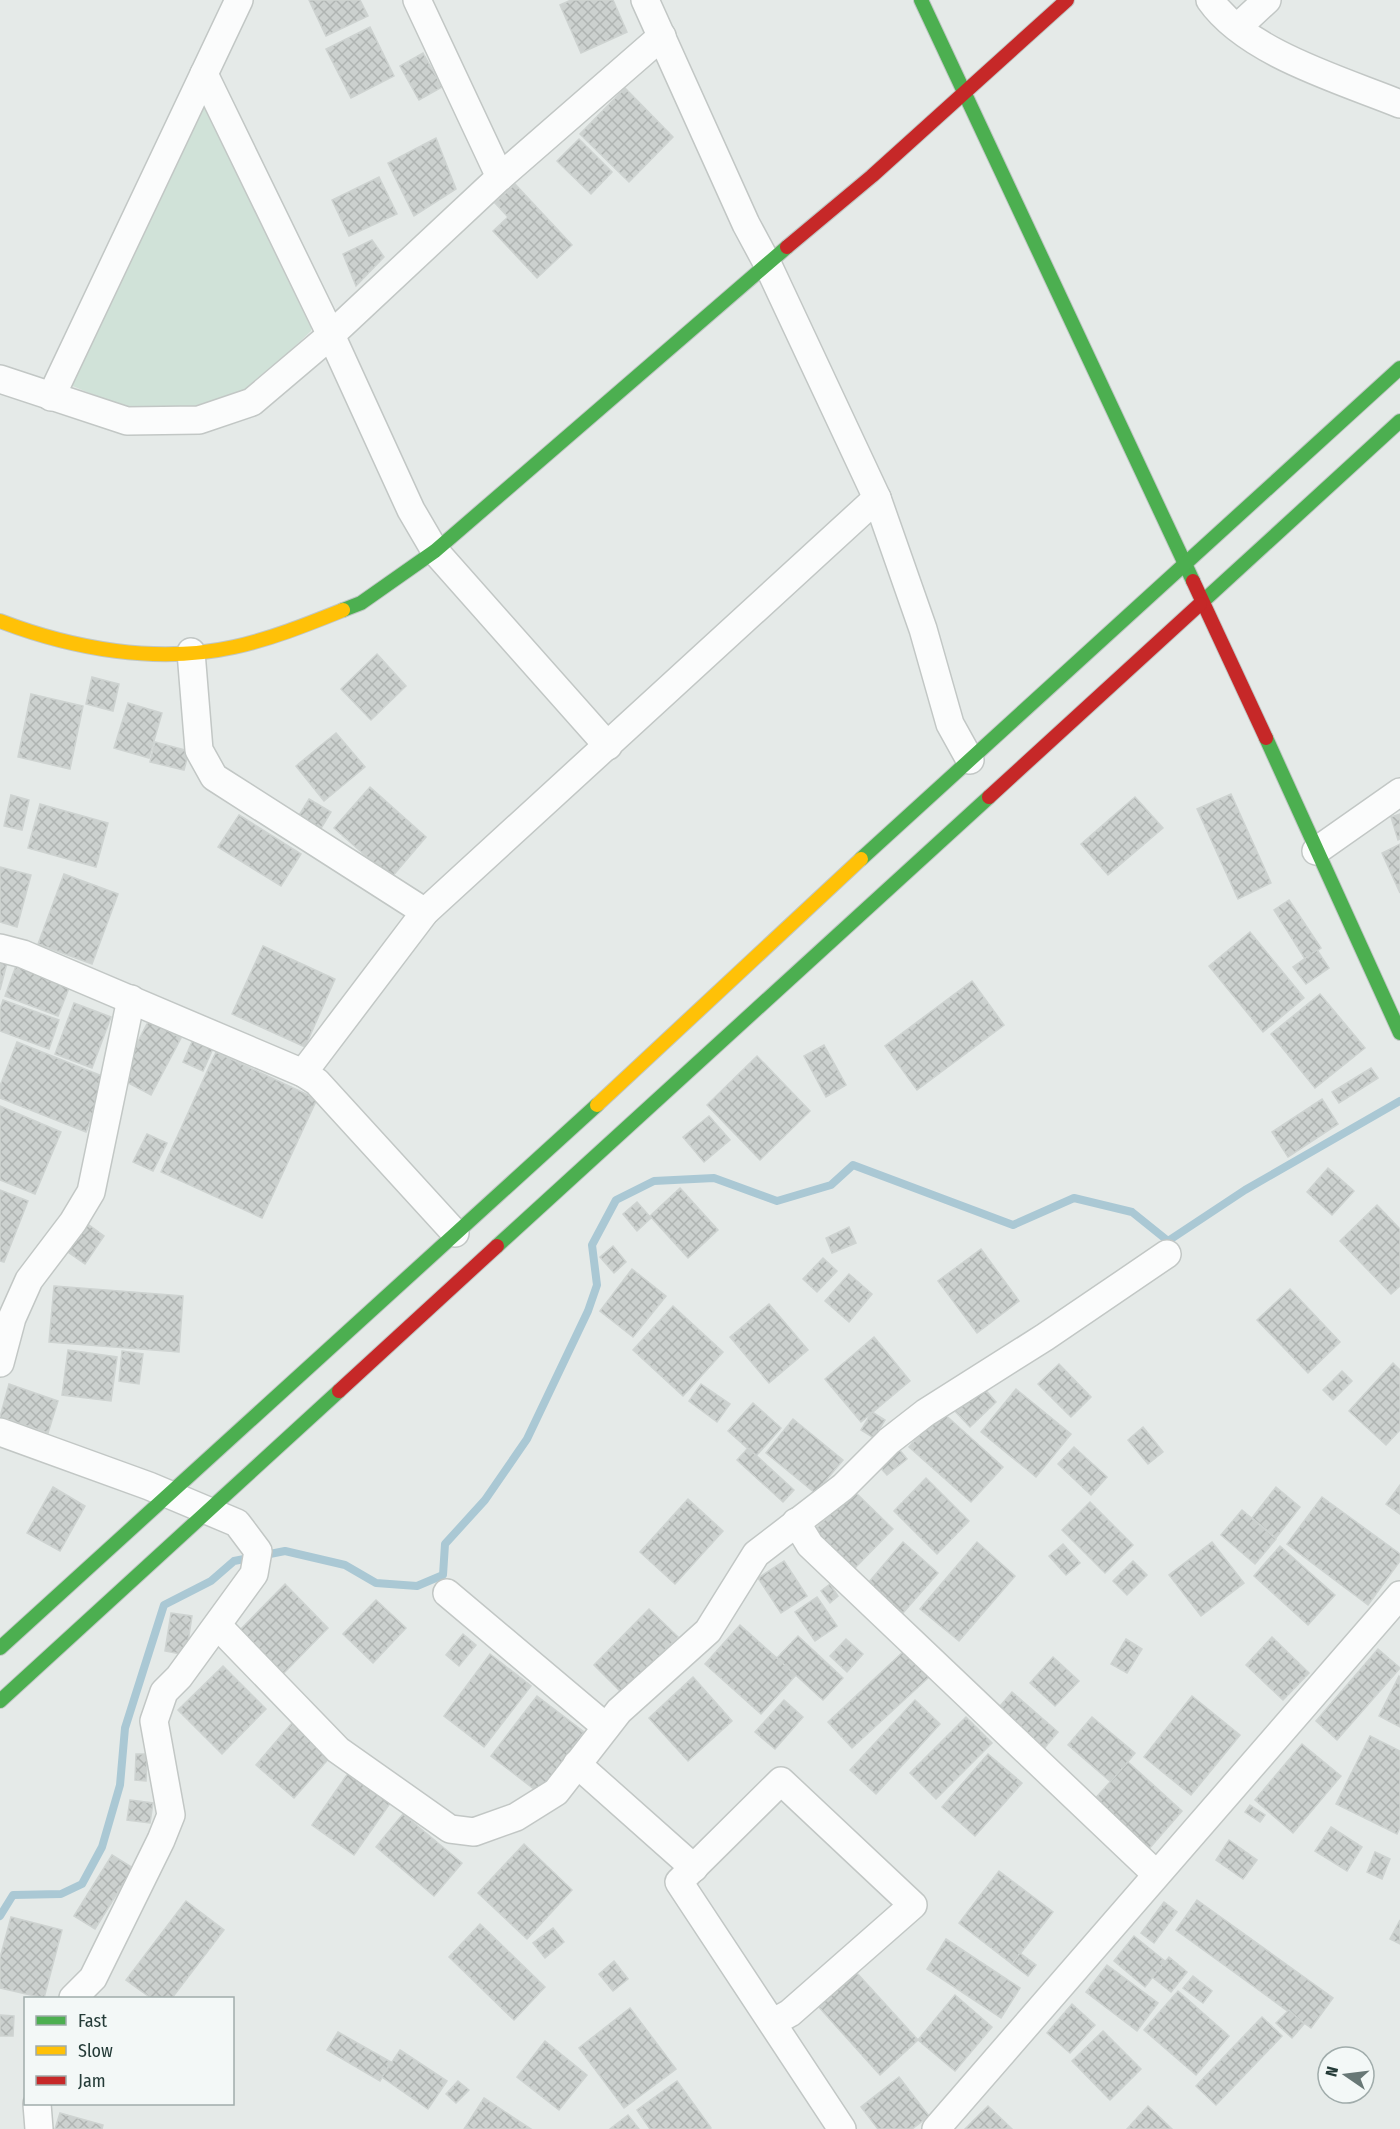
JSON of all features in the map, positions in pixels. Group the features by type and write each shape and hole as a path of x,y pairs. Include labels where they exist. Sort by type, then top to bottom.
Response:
{"street":[{"path":"51,397 239,0"},
{"path":"417,0 500,177"},
{"path":"645,0 746,224 767,263 877,498 923,629 950,724 970,760"},
{"path":"921,0 1400,1033"},
{"path":"0,621 39,636 94,647 158,655 234,648 325,618 361,603 435,551 767,263 872,176 1067,0"},
{"path":"1210,0 1218,12 1263,48 1400,104"},
{"path":"1238,27 1267,0"},
{"path":"0,379 127,421 199,420 252,402 331,335 500,177 662,36"},
{"path":"204,74 331,335 411,510 435,551 608,746"},
{"path":"0,1647 1400,368"},
{"path":"0,1701 207,1510 605,1151 1400,421"},
{"path":"303,1073 424,912 877,498"},
{"path":"191,652 199,750 214,777 424,912"},
{"path":"1316,851 1400,792"},
{"path":"0,948 23,954 303,1073 317,1082 455,1233"},
{"path":"0,1363 12,1318 29,1280 73,1222 91,1192 131,999"},
{"path":"218,1626 338,1750 450,1829 474,1832 516,1817 556,1792 618,1711 708,1631 756,1554 843,1488 889,1442 925,1413 1045,1337 1167,1254"},
{"path":"0,1432 168,1494 237,1523 258,1551 254,1574 218,1626 164,1692 154,1720 171,1815 93,1978 74,1997"},
{"path":"796,1522 810,1545 1156,1874"},
{"path":"447,1593 606,1727"},
{"path":"936,2129 1400,1595"},
{"path":"577,1764 694,1868"},
{"path":"772,2023 790,2013 913,1905 781,1780 679,1882 772,2023 842,2129"},
{"path":"37,2105 39,2129"}],"green space":[{"path":"204,105 312,322 311,331 265,374 230,398 183,409 135,408 70,385"}],"building":[{"path":"309,0 360,0 368,16 326,36"},
{"path":"571,0 613,0 627,32 581,53 560,5"},
{"path":"370,27 394,76 351,98 326,49"},
{"path":"423,53 442,87 419,100 400,66"},
{"path":"625,88 673,137 629,182 580,134"},
{"path":"436,138 456,189 414,216 388,163"},
{"path":"579,139 612,172 591,194 557,161"},
{"path":"379,177 397,214 349,236 332,200"},
{"path":"515,184 572,245 537,278 493,231 508,217 495,203"},
{"path":"372,240 384,257 356,286 343,254"},
{"path":"377,654 406,686 371,720 341,689"},
{"path":"92,677 119,684 113,711 86,704"},
{"path":"31,694 83,706 70,769 18,757"},
{"path":"128,703 162,713 149,758 114,748"},
{"path":"336,733 365,767 324,801 296,766"},
{"path":"155,742 189,751 184,770 150,762"},
{"path":"370,787 426,837 391,878 334,828"},
{"path":"1231,794 1271,883 1238,899 1197,809"},
{"path":"11,795 29,800 22,830 4,826"},
{"path":"1135,797 1163,828 1108,875 1081,844"},
{"path":"309,799 331,812 320,830 298,817"},
{"path":"40,804 108,823 96,867 28,848"},
{"path":"1400,814 1400,839 1398,840 1391,817"},
{"path":"239,815 301,854 281,886 218,847"},
{"path":"1400,844 1400,893 1382,853"},
{"path":"0,867 31,875 17,927 0,922"},
{"path":"64,874 118,894 92,964 38,944"},
{"path":"1289,900 1321,948 1305,959 1274,910"},
{"path":"1250,932 1304,998 1263,1032 1209,966"},
{"path":"263,946 335,979 305,1047 232,1014"},
{"path":"1317,950 1329,968 1306,984 1293,967"},
{"path":"0,957 8,959 0,990"},
{"path":"17,963 71,983 58,1016 5,996"},
{"path":"972,981 1004,1025 917,1090 885,1046"},
{"path":"1320,994 1365,1048 1315,1088 1271,1034"},
{"path":"3,1000 59,1020 49,1049 0,1031 0,1009"},
{"path":"74,1003 111,1017 92,1068 55,1054"},
{"path":"149,1020 181,1038 151,1095 119,1078"},
{"path":"196,1033 216,1042 203,1071 183,1062"},
{"path":"17,1042 107,1078 86,1132 0,1098 0,1086"},
{"path":"824,1045 846,1085 826,1097 804,1056"},
{"path":"216,1052 317,1099 262,1218 161,1172"},
{"path":"757,1056 810,1111 760,1160 707,1105"},
{"path":"1371,1068 1378,1078 1339,1103 1332,1092"},
{"path":"1322,1099 1338,1124 1288,1157 1272,1132"},
{"path":"0,1106 61,1132 35,1194 0,1180"},
{"path":"709,1116 730,1140 704,1162 683,1137"},
{"path":"147,1134 167,1143 153,1171 133,1162"},
{"path":"1328,1168 1354,1191 1332,1215 1307,1192"},
{"path":"680,1188 718,1230 688,1258 650,1216"},
{"path":"0,1190 28,1201 4,1262 0,1261"},
{"path":"637,1202 651,1218 637,1231 623,1214"},
{"path":"1377,1205 1400,1229 1400,1286 1391,1294 1340,1241"},
{"path":"85,1222 104,1236 85,1264 65,1250"},
{"path":"849,1227 856,1243 832,1253 826,1238"},
{"path":"613,1246 626,1262 614,1273 600,1257"},
{"path":"981,1249 1019,1301 977,1333 938,1281"},
{"path":"823,1258 837,1271 817,1292 803,1279"},
{"path":"632,1269 666,1296 633,1337 600,1311"},
{"path":"849,1274 872,1294 849,1322 825,1301"},
{"path":"54,1286 183,1296 179,1352 49,1342"},
{"path":"1290,1289 1340,1342 1308,1373 1257,1320"},
{"path":"769,1304 808,1350 769,1383 730,1337"},
{"path":"673,1306 723,1352 683,1396 633,1350"},
{"path":"874,1337 910,1381 861,1422 825,1379"},
{"path":"68,1350 117,1357 111,1401 62,1395"},
{"path":"122,1351 143,1354 139,1384 119,1381"},
{"path":"1393,1363 1400,1370 1400,1430 1386,1445 1349,1411"},
{"path":"1059,1364 1091,1397 1071,1417 1038,1384"},
{"path":"1342,1371 1352,1381 1333,1400 1323,1390"},
{"path":"9,1384 58,1401 48,1433 0,1417"},
{"path":"701,1384 730,1404 717,1422 689,1401"},
{"path":"981,1385 996,1402 970,1427 954,1410"},
{"path":"1016,1389 1071,1434 1036,1477 981,1432"},
{"path":"753,1403 781,1428 756,1456 728,1431"},
{"path":"941,1411 1003,1467 971,1502 909,1447"},
{"path":"872,1412 885,1420 874,1438 861,1430"},
{"path":"793,1419 843,1460 815,1493 766,1453"},
{"path":"1143,1427 1163,1452 1148,1464 1128,1440"},
{"path":"897,1447 907,1459 887,1475 877,1464"},
{"path":"1074,1447 1107,1477 1091,1495 1058,1464"},
{"path":"748,1448 794,1490 783,1502 737,1460"},
{"path":"926,1478 969,1521 937,1554 894,1511"},
{"path":"1400,1485 1400,1514 1386,1504"},
{"path":"53,1487 85,1506 60,1551 27,1533"},
{"path":"1276,1487 1300,1507 1276,1538 1252,1518"},
{"path":"853,1490 893,1529 853,1570 814,1531"},
{"path":"1322,1497 1400,1554 1400,1561 1368,1605 1287,1544"},
{"path":"688,1499 723,1531 675,1584 640,1552"},
{"path":"1090,1502 1133,1545 1105,1573 1062,1530"},
{"path":"1242,1510 1276,1539 1255,1564 1221,1535"},
{"path":"903,1542 938,1573 903,1613 869,1582"},
{"path":"977,1542 1015,1576 959,1641 920,1609"},
{"path":"1212,1542 1244,1583 1201,1616 1169,1575"},
{"path":"1063,1544 1080,1563 1066,1575 1049,1556"},
{"path":"1280,1546 1335,1595 1308,1625 1254,1576"},
{"path":"784,1561 807,1596 781,1613 758,1578"},
{"path":"1133,1561 1147,1575 1127,1595 1113,1581"},
{"path":"285,1584 328,1628 281,1676 237,1633"},
{"path":"830,1584 838,1596 830,1603 821,1591"},
{"path":"817,1597 837,1626 815,1641 795,1612"},
{"path":"376,1600 406,1628 373,1663 343,1634"},
{"path":"649,1609 678,1637 622,1693 594,1665"},
{"path":"171,1613 192,1616 186,1655 165,1651"},
{"path":"740,1625 796,1675 761,1714 705,1664"},
{"path":"463,1634 476,1645 459,1666 446,1655"},
{"path":"798,1636 843,1678 823,1700 777,1658"},
{"path":"1272,1637 1309,1673 1283,1700 1246,1665"},
{"path":"846,1639 863,1654 847,1672 830,1656"},
{"path":"1126,1639 1142,1649 1127,1673 1111,1664"},
{"path":"1378,1649 1400,1668 1337,1740 1316,1721"},
{"path":"904,1651 929,1677 852,1748 828,1722"},
{"path":"490,1654 531,1686 484,1747 444,1716"},
{"path":"1053,1657 1079,1681 1055,1706 1030,1683"},
{"path":"223,1666 266,1709 222,1754 178,1710"},
{"path":"693,1677 732,1721 688,1761 649,1718"},
{"path":"1400,1677 1400,1727 1379,1716"},
{"path":"1012,1692 1058,1732 1041,1752 995,1712"},
{"path":"537,1696 584,1732 539,1793 491,1756"},
{"path":"1192,1696 1240,1735 1191,1795 1144,1757"},
{"path":"784,1700 803,1717 775,1749 755,1732"},
{"path":"915,1700 940,1724 876,1794 850,1770"},
{"path":"966,1717 992,1743 936,1799 910,1773"},
{"path":"1092,1717 1135,1753 1111,1782 1068,1745"},
{"path":"292,1723 331,1756 294,1798 256,1765"},
{"path":"1370,1736 1400,1751 1400,1827 1397,1834 1336,1804"},
{"path":"1302,1744 1341,1776 1293,1833 1255,1800"},
{"path":"136,1754 147,1754 146,1781 135,1780"},
{"path":"988,1754 1022,1783 975,1836 942,1807"},
{"path":"1128,1762 1182,1811 1148,1850 1093,1801"},
{"path":"349,1772 391,1802 354,1855 312,1825"},
{"path":"130,1800 153,1803 150,1823 127,1820"},
{"path":"1250,1805 1265,1815 1260,1822 1245,1812"},
{"path":"403,1814 462,1863 434,1896 376,1847"},
{"path":"1331,1827 1362,1847 1347,1871 1315,1851"},
{"path":"1229,1840 1257,1860 1243,1879 1216,1860"},
{"path":"524,1844 572,1890 527,1939 478,1893"},
{"path":"1375,1852 1390,1859 1382,1879 1367,1872"},
{"path":"112,1855 133,1868 95,1929 74,1916"},
{"path":"999,1871 1053,1912 1012,1964 959,1923"},
{"path":"1197,1900 1333,1998 1311,2028 1176,1930"},
{"path":"186,1901 224,1930 173,1997 150,1997 126,1980"},
{"path":"1164,1902 1177,1912 1154,1943 1141,1933"},
{"path":"11,1917 62,1930 44,1997 0,1988 0,1958"},
{"path":"1400,1920 1400,1944 1390,1939"},
{"path":"480,1924 545,1987 514,2020 449,1957"},
{"path":"553,1928 564,1942 545,1958 533,1943"},
{"path":"1134,1936 1165,1961 1145,1987 1114,1961"},
{"path":"946,1939 1020,1988 1001,2018 927,1969"},
{"path":"1020,1953 1036,1965 1028,1976 1012,1964"},
{"path":"1169,1957 1187,1972 1171,1992 1152,1977"},
{"path":"614,1961 628,1979 613,1991 599,1974"},
{"path":"1107,1965 1158,2003 1137,2031 1086,1992"},
{"path":"856,1972 918,2040 880,2075 818,2006"},
{"path":"1193,1976 1212,1991 1203,2003 1183,1988"},
{"path":"1178,1991 1229,2036 1196,2075 1144,2030"},
{"path":"955,1995 992,2027 955,2071 918,2040"},
{"path":"1072,2004 1095,2025 1070,2053 1047,2033"},
{"path":"630,2008 676,2069 624,2108 579,2048"},
{"path":"1289,2010 1304,2024 1292,2038 1276,2023"},
{"path":"0,2015 14,2016 13,2036 0,2036"},
{"path":"1262,2017 1282,2036 1216,2105 1196,2086"},
{"path":"1103,2031 1141,2069 1110,2100 1072,2061"},
{"path":"338,2032 391,2062 380,2081 327,2050"},
{"path":"545,2041 587,2075 559,2110 517,2077"},
{"path":"400,2050 447,2081 428,2109 382,2077"},
{"path":"899,2077 929,2116 912,2129 878,2129 861,2107"},
{"path":"458,2081 469,2090 456,2103 446,2094"},
{"path":"677,2081 710,2129 650,2129 637,2110"},
{"path":"484,2098 531,2129 464,2129"},
{"path":"988,2106 1012,2129 965,2129"},
{"path":"1148,2106 1172,2129 1127,2129"},
{"path":"60,2113 103,2125 102,2129 55,2129"},
{"path":"628,2115 639,2129 610,2129"}],"waterway":[{"path":"0,1916 13,1895 61,1894 82,1884 102,1847 120,1785 125,1728 164,1605 211,1581 234,1561 285,1551 345,1565 376,1583 417,1586 443,1575 445,1544 485,1500 527,1439 588,1311 597,1285 592,1245 616,1200 654,1181 714,1178 777,1201 831,1185 853,1165 1013,1225 1074,1198 1132,1212 1168,1241 1245,1190 1400,1101"}],"traffic: fast":[{"path":"921,0 1193,581"},
{"path":"343,610 361,603 435,551 787,247"},
{"path":"861,859 1400,368"},
{"path":"1200,604 1400,421"},
{"path":"1266,738 1400,1033"},
{"path":"497,1246 989,797"},
{"path":"0,1648 597,1105"},
{"path":"0,1701 339,1391"}],"traffic: slow":[{"path":"0,621 86,646 145,654 175,654 205,652 248,644 343,610"},
{"path":"597,1105 861,859"}],"traffic: jam":[{"path":"787,247 872,176 1067,0"},
{"path":"1193,581 1266,738"},
{"path":"989,797 1200,604"},
{"path":"339,1391 497,1246"}]}
